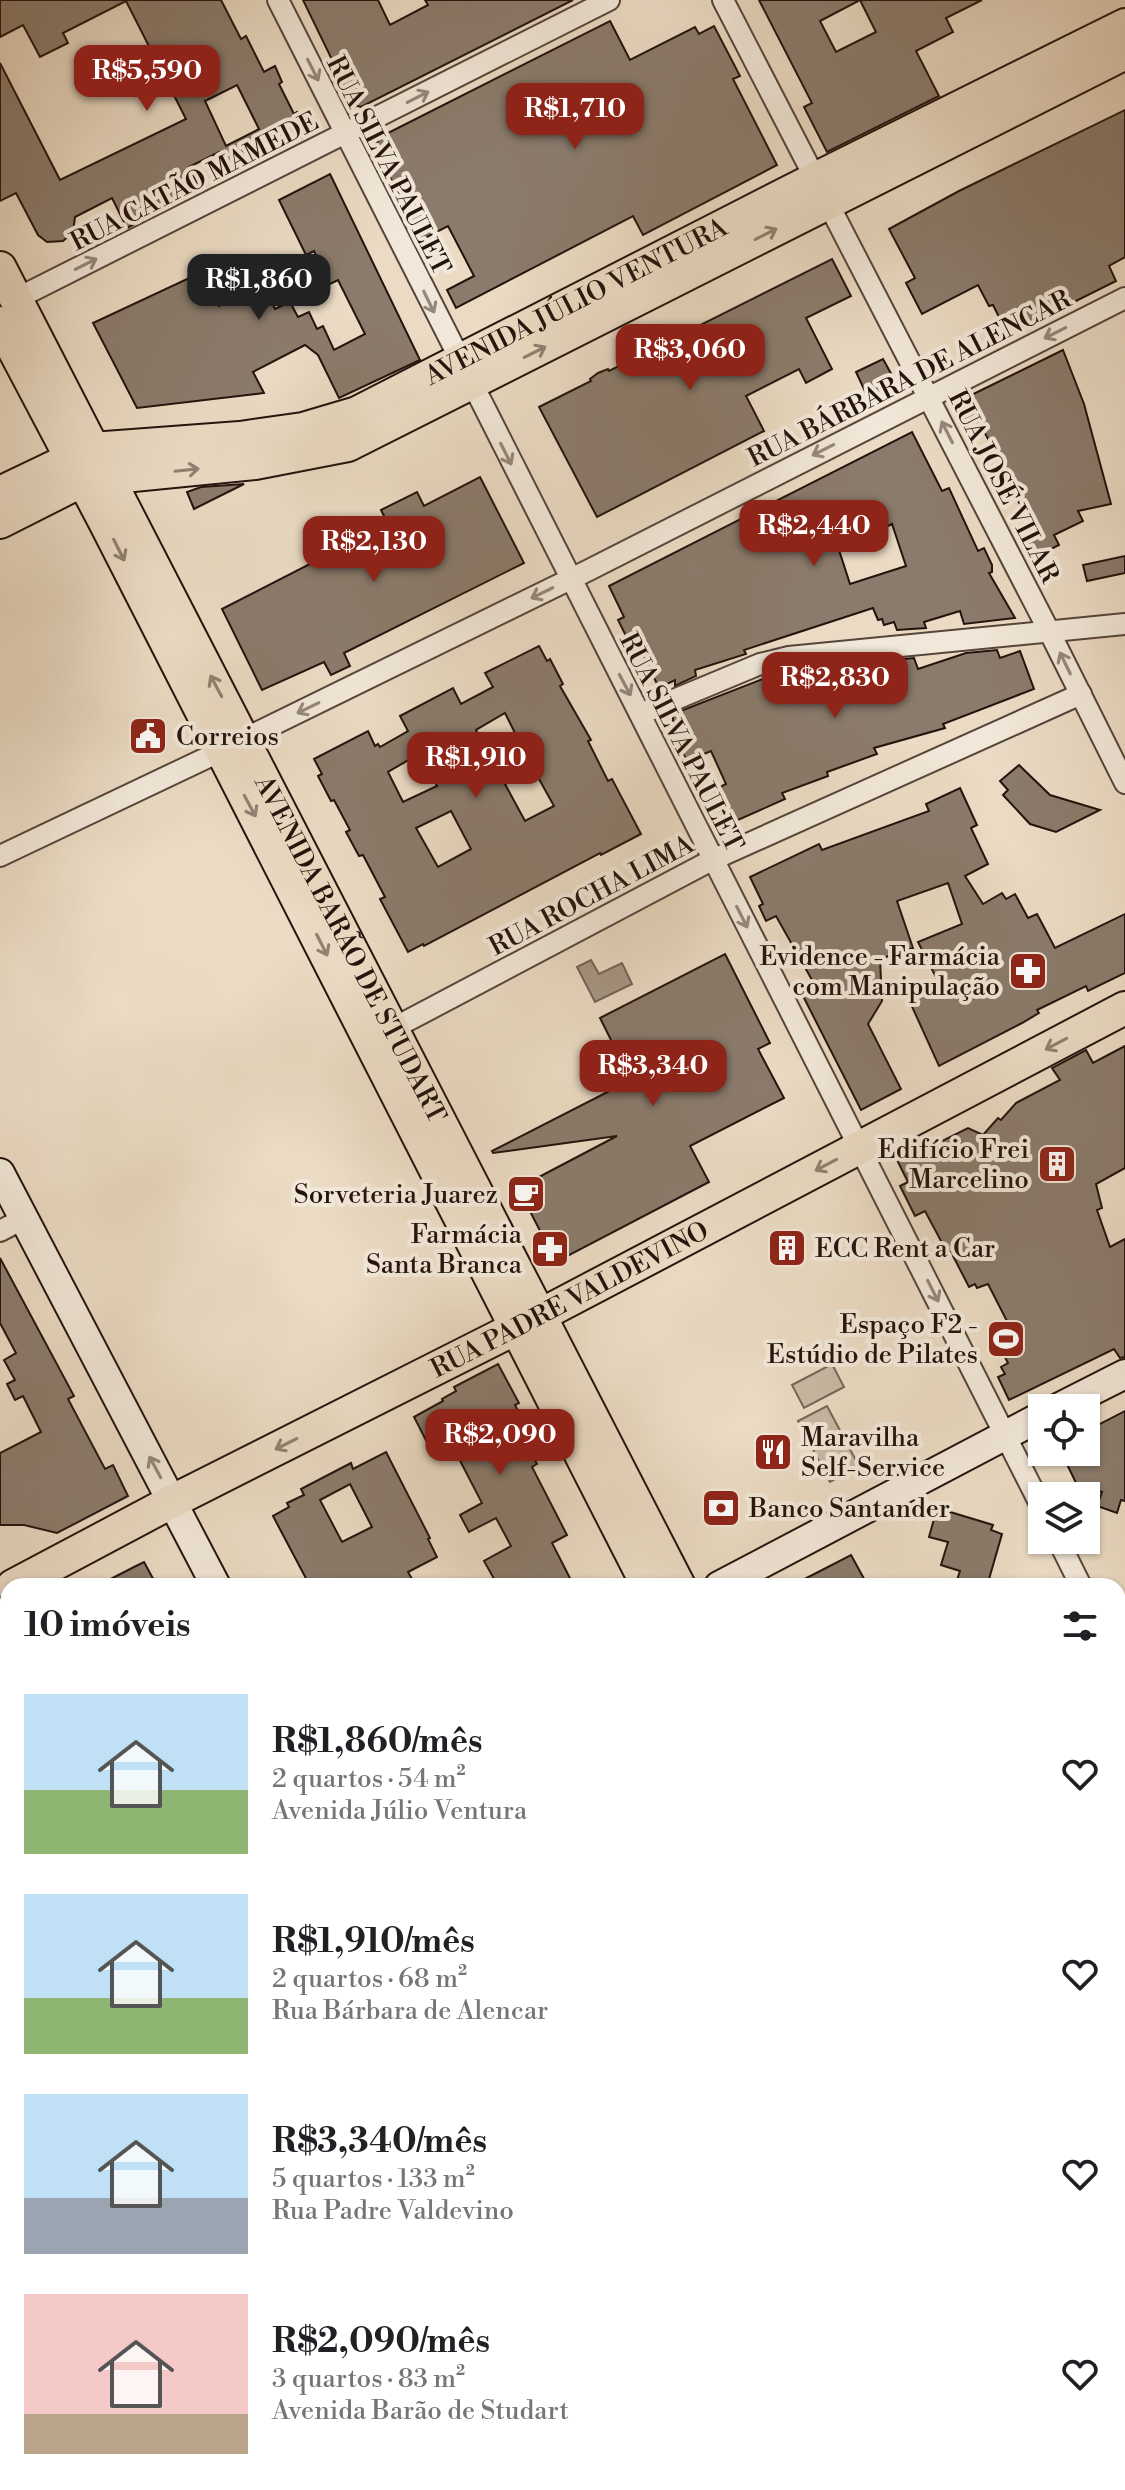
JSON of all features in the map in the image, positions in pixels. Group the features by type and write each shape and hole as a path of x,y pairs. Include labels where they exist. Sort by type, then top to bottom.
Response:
{"main road":[{"name":"AVENIDA JÚLIO VENTURA","path":"0,493 89,466 255,463 348,445 464,373 821,191 1125,25"},
{"name":"AVENIDA JÚLIO VENTURA","path":"821,191 1125,53"},
{"name":"AVENIDA BARÃO DE STUDART","path":"0,268 8,311 528,1321 674,1578"},
{"name":"AVENIDA JÚLIO VENTURA","path":"0,522 89,466"},
{"name":"AVENIDA BARÃO DE STUDART","path":"232,745 392,1029 644,1578"},
{"name":"RUA PADRE VALDEVINO","path":"28,1578 528,1321 1125,1008"}],"street":[{"name":"RUA SILVA PAULET","path":"278,0 464,373 1029,1482"},
{"name":"RUA CATÃO MAMEDE","path":"8,311 609,0"},
{"name":"RUA JOSÉ VILAR","path":"723,0 1125,783"},
{"name":"RUA BÁRBARA DE ALENCAR","path":"0,856 570,579 1125,298"},
{"path":"640,714 760,664 789,657 1125,624"},
{"name":"RUA ROCHA LIMA","path":"392,1029 712,860 1081,694"},
{"path":"0,1173 12,1225 173,1501 212,1578"},
{"path":"1086,1394 1125,1374"},
{"path":"734,1578 1028,1423"},
{"path":"1065,1554 1077,1578"}],"shaded area":[{"path":"591,960 599,974 622,963 632,984 595,1002 577,967"},
{"path":"832,1364 844,1387 804,1408 792,1385"},
{"path":"827,1406 859,1466 830,1482 798,1421"}],"building":[{"path":"0,0 221,0 241,39 246,36 264,72 275,66 282,82 279,84 294,114 297,112 309,134 230,173 219,152 189,167 200,188 127,228 112,198 75,217 73,232 63,241 47,242 38,235 16,193 0,201 0,63 60,180 186,119 126,1 63,33 68,43 40,57 23,25 0,37","holes":["237,85 259,129 226,146 205,101"]},
{"path":"303,0 378,0 390,25 428,5 425,0 573,0 361,107 354,105"},
{"path":"759,0 860,0 982,0 946,18 953,32 916,51 939,96 827,152 804,107 812,103","holes":["860,0 876,32 836,52 820,21"]},
{"path":"610,21 630,60 695,27 699,34 714,26 740,76 733,79 777,165 643,235 633,216 456,308 447,290 474,276 448,226 421,240 375,147 380,137"},
{"path":"1125,110 1125,257 1109,266 1116,281 1018,330 1012,316 1001,321 978,285 922,314 906,283 915,278 889,229 959,191"},
{"path":"330,174 420,360 339,398 318,355 305,345 253,372 264,393 137,408 93,323 202,272 219,306 263,285 275,309 290,302 298,317 309,312 317,329 323,326 334,350 365,334 338,280 330,284 314,251 306,255 279,200"},
{"path":"832,259 851,296 806,318 832,369 806,383 799,369 746,396 764,431 597,517 539,407 591,381 598,373 609,371"},
{"path":"1063,350 1084,404 1111,504 1078,511 1083,521 1054,535 1059,545 1033,558 1022,536 1033,530 1011,487 1014,486 981,426 969,432 955,403"},
{"path":"883,359 894,379 893,391 870,402 856,372"},
{"path":"912,432 942,491 949,488 978,551 984,548 992,565 992,572 989,573 1015,618 964,624 960,611 924,622 926,628 897,630 894,622 884,625 882,619 878,620 873,608 744,650 746,654 695,670 696,676 675,686 675,680 659,688 636,641 630,644 618,620 624,617 609,586","holes":["892,524 906,566 850,584 839,550"]},
{"path":"480,477 524,563 344,653 350,666 331,675 324,662 262,690 222,609 388,524 381,510 417,492 424,506"},
{"path":"244,484 194,509 187,492 201,487"},
{"path":"1125,556 1125,573 1087,581 1083,565"},
{"path":"539,646 563,684 560,686 591,740 588,741 608,781 612,779 641,834 408,952 380,899 385,897 363,855 359,856 346,832 350,830 318,776 322,774 314,759 368,731 375,746 378,744 380,747 408,731 400,716 453,688 461,704 493,687 485,673","holes":["505,713 520,743 491,758 476,730","421,755 437,786 403,802 388,772","534,770 554,806 525,821 505,784","451,811 471,849 438,867 416,828"]},
{"path":"997,650 1000,658 1020,651 1034,689 943,724 945,728 874,748 877,754 782,793 785,799 729,824 714,790 726,784 711,751 687,761 667,724 673,721 673,714 773,675 781,700 817,687 811,668 914,658 918,669 966,653"},
{"path":"1019,765 1050,795 1100,810 1056,832 1030,824 1003,795 1008,790 1000,781"},
{"path":"960,788 977,825 971,828 988,864 965,876 983,904 1002,893 1006,899 1015,894 1028,918 1037,914 1055,948 1125,914 1125,973 1088,991 1086,986 1037,1010 1039,1013 1022,1023 939,1066 909,1000 939,983 918,942 962,924 948,883 897,901 913,948 880,959 882,1001 868,1024 901,1089 861,1110 802,994 816,987 776,916 766,921 759,906 763,904 750,877 819,844 822,850 929,811 926,804"},
{"path":"725,954 770,1043 758,1049 784,1098 690,1146 709,1182 556,1262 518,1188 617,1136 492,1151 631,1080 600,1018"},
{"path":"1125,1046 1125,1168 1096,1184 1102,1208 1097,1210 1110,1247 1125,1239 1125,1357 1120,1358 1114,1349 1009,1400 998,1377 1005,1374 1001,1367 1008,1363 993,1334 1010,1327 988,1284 969,1287 925,1211 915,1216 900,1186 908,1182 896,1158 922,1144 927,1155 942,1141 968,1128 983,1135 1016,1103 1060,1080 1052,1068 1086,1050 1093,1063"},
{"path":"0,1258 74,1396 68,1399 105,1469 113,1465 128,1496 57,1533 24,1525 0,1525 0,1453 41,1432 23,1396 15,1400 7,1384 15,1380 4,1360 16,1353 0,1323"},
{"path":"498,1364 519,1403 515,1405 537,1447 530,1451 537,1464 532,1467 567,1535 552,1543 570,1578 494,1578 484,1561 511,1546 496,1518 469,1532 460,1515 482,1503 455,1451 443,1458 437,1446 431,1450 414,1417 443,1401 456,1391 454,1387"},
{"path":"1125,1411 1125,1501 1121,1500 1117,1513 1100,1507 1100,1482 1076,1482 1068,1466 1100,1466 1100,1424"},
{"path":"386,1452 437,1557 408,1572 411,1578 306,1578 273,1516 289,1507 287,1503 304,1495 301,1489 351,1463 353,1469","holes":["350,1484 372,1527 342,1542 320,1500"]},
{"path":"937,1508 993,1525 991,1530 1002,1534 989,1578 958,1578 960,1571 941,1565 948,1542 929,1537"},
{"path":"851,1555 864,1578 806,1578"},
{"path":"144,1562 153,1578 113,1578"}],"place":[{"name":"Correios","path":"148,736"},
{"name":"Evidence - Farmácia com Manipulação","path":"1028,971"},
{"name":"Edifício Frei Marcelino","path":"1057,1164"},
{"name":"Sorveteria Juarez","path":"526,1194"},
{"name":"ECC Rent a Car","path":"787,1248"},
{"name":"Farmácia Santa Branca","path":"550,1249"},
{"name":"Espaço F2 - Estúdio de Pilates","path":"1006,1339"},
{"name":"Maravilha Self-Service","path":"773,1452"},
{"name":"Banco Santander","path":"721,1508"}]}
